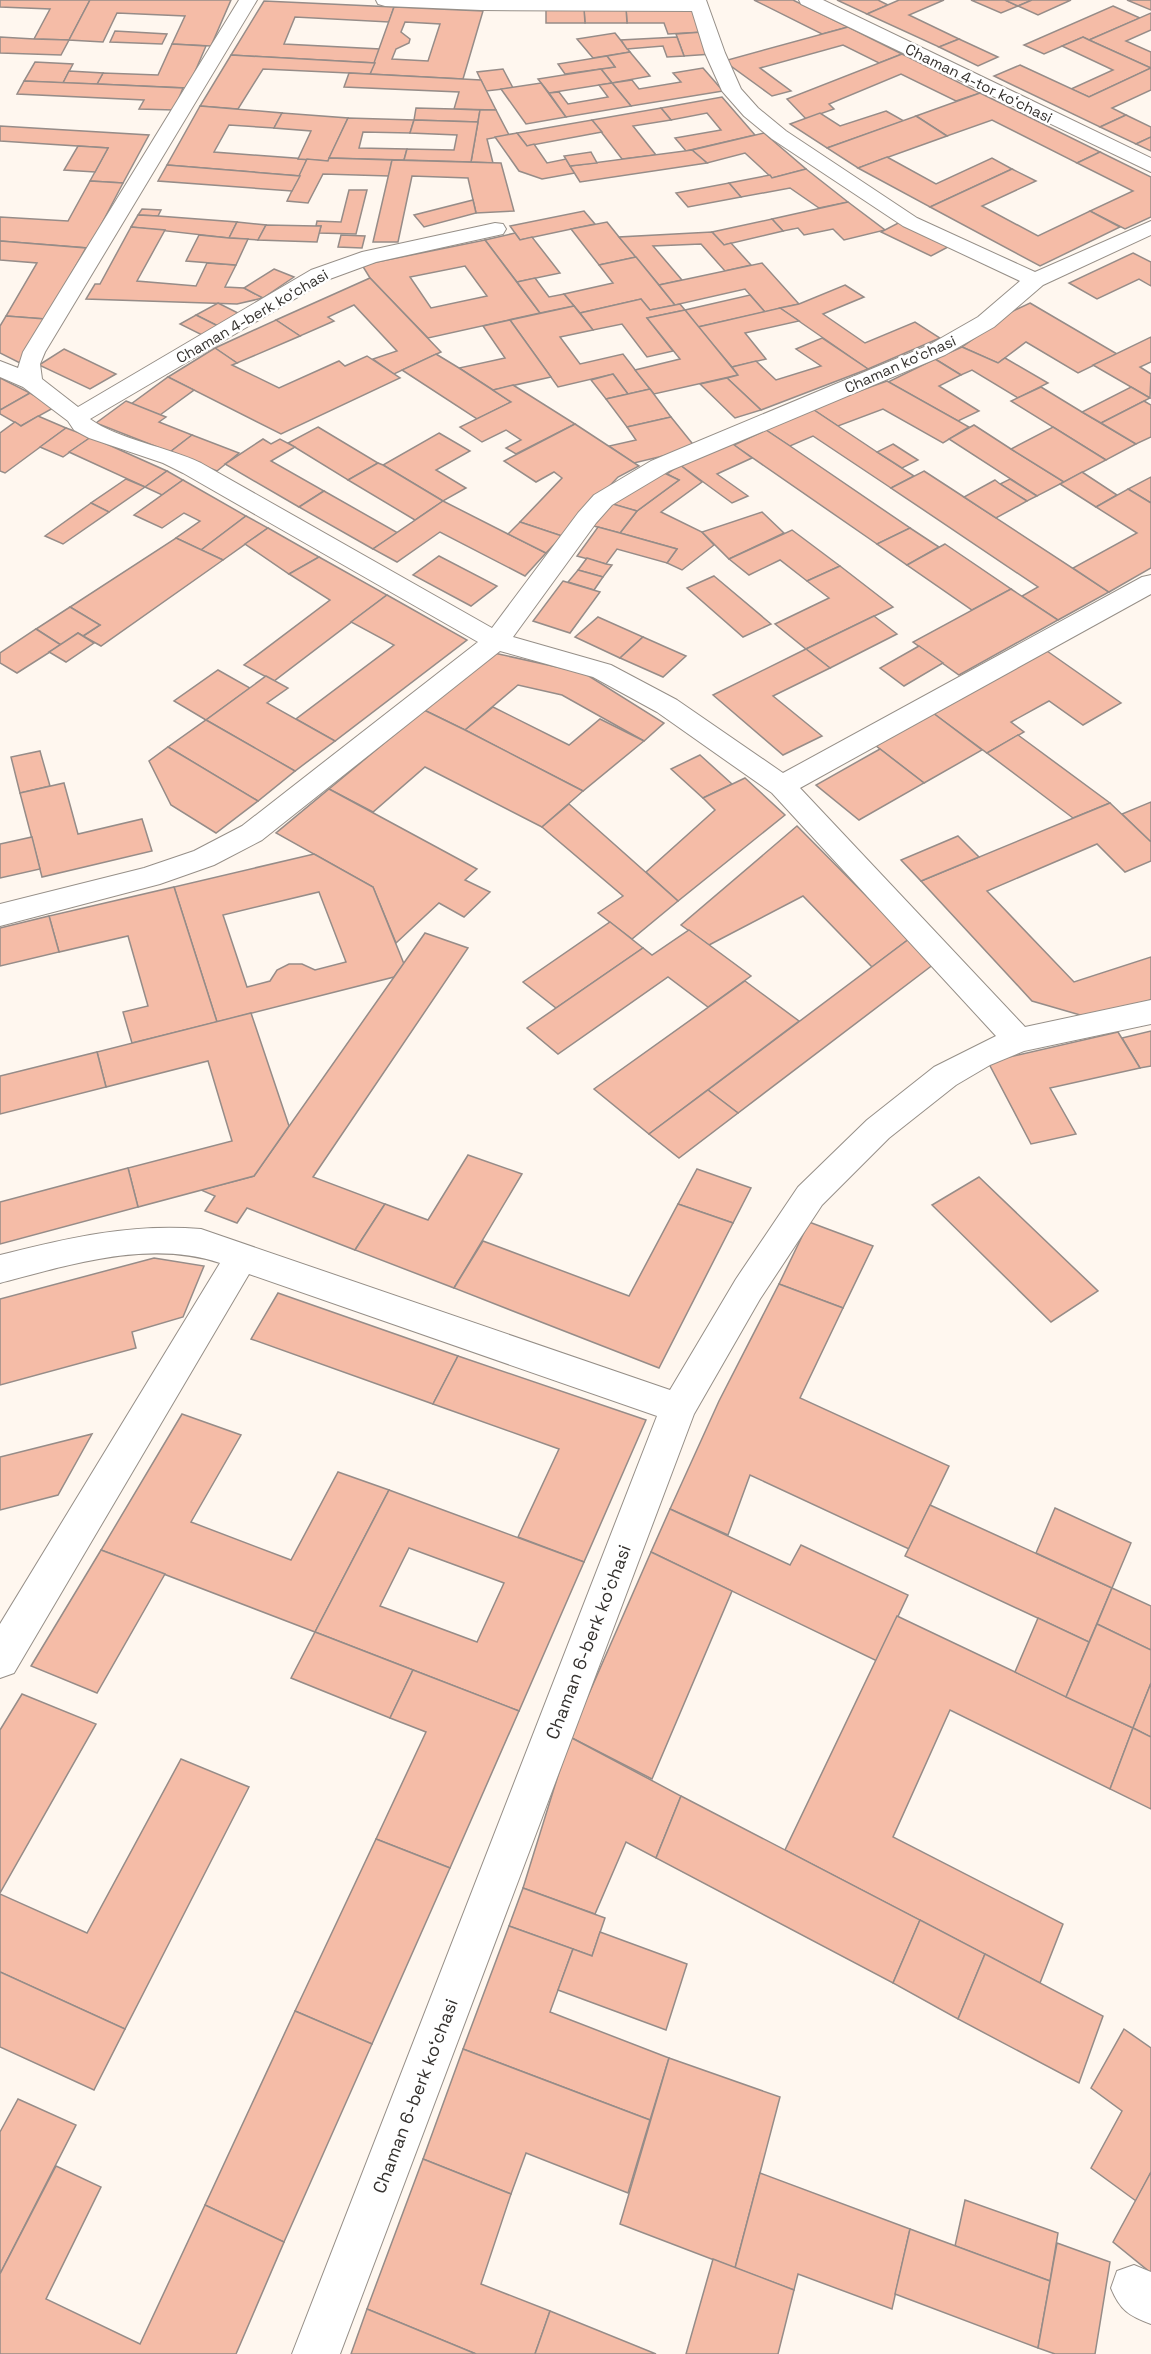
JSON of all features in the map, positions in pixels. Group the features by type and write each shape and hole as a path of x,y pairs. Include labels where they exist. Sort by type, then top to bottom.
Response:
{"street":[{"path":"31,382 29,364 34,352 248,0"},
{"path":"385,0 481,4 698,3 715,52 732,91 751,112 779,135 910,222 1035,280 1151,227"},
{"name":"Chaman 4-tor koʻchasi","path":"808,0 1151,166"},
{"name":"Chaman 4-berk koʻchasi","path":"77,417 319,275 370,257 495,230"},
{"name":"Chaman koʻchasi","path":"0,915 150,877 204,858 252,833 496,641 587,518 618,489 660,466 937,350 986,322 1035,280"},
{"path":"0,368 31,382 77,417 82,425 97,433 172,458 192,468 496,641 602,671 667,706 782,786 1018,1040"},
{"path":"782,786 1151,583"},
{"name":"Chaman 6-berk koʻchasi","path":"316,2354 678,1408 748,1289 810,1196 878,1129 945,1076 979,1057 1018,1040 1151,1012"},
{"path":"0,1269 68,1252 134,1240 174,1239 201,1243 678,1408"},
{"path":"0,1660 241,1258"}],"building":[{"path":"0,0 90,0 69,40 34,39 50,9 0,7"},
{"path":"90,0 231,0 211,46 172,44 185,16 117,13 103,42 69,40"},
{"path":"754,0 793,0 848,27 822,34"},
{"path":"837,0 878,0 888,5 867,14"},
{"path":"899,0 944,0 909,15 959,39 939,47 867,14"},
{"path":"971,0 1005,0 1018,6 1001,13"},
{"path":"1005,0 1032,0 1018,6"},
{"path":"1032,0 1071,0 1038,15 1018,6"},
{"path":"1127,0 1151,0 1151,10"},
{"path":"264,1 394,7 389,22 295,17 284,44 380,49 375,63 231,55"},
{"path":"1113,6 1140,18 1089,40 1083,37 1044,54 1024,45"},
{"path":"394,7 483,11 463,79 370,74","holes":["405,22 440,24 428,61 392,59 396,49 409,43 410,39 401,32"]},
{"path":"626,8 693,8 703,32 668,34 664,23 627,23"},
{"path":"626,8 627,23 585,23 584,9"},
{"path":"546,9 584,9 585,23 546,23"},
{"path":"1151,13 1151,30 1126,41 1151,52 1151,68 1089,40"},
{"path":"848,27 902,54 879,63 843,45 760,68 791,91 772,96 724,61"},
{"path":"115,31 167,34 162,44 110,42"},
{"path":"703,32 712,54 684,56 676,34"},
{"path":"615,33 630,52 593,58 577,39"},
{"path":"0,37 69,40 61,55 0,53"},
{"path":"677,37 684,56 667,57 663,46 627,49 621,40"},
{"path":"1083,37 1151,68 1089,97 1071,89 1113,70 1062,46"},
{"path":"959,39 998,57 978,66 939,47"},
{"path":"172,44 206,46 188,88 97,84 103,73 158,75"},
{"path":"630,52 650,76 612,83 601,69 615,67 607,56"},
{"path":"902,54 980,93 956,101 901,74 829,104 834,109 806,119 787,99"},
{"path":"231,55 375,63 370,74 263,69 238,109 200,106"},
{"path":"607,56 615,67 565,74 558,64"},
{"path":"35,62 73,64 63,83 24,81"},
{"path":"1020,65 1089,97 1151,68 1151,90 1112,108 1126,115 1100,127 994,76"},
{"path":"703,68 723,91 631,106 612,83 632,80 639,89 681,82 673,73"},
{"path":"503,69 513,88 486,91 477,72"},
{"path":"601,69 612,83 549,93 538,79"},
{"path":"69,71 103,73 97,84 63,83"},
{"path":"349,73 481,80 496,110 454,109 459,92 344,87"},
{"path":"24,81 183,88 174,110 139,109 144,100 17,94"},
{"path":"541,83 566,117 526,124 501,89"},
{"path":"612,83 631,106 566,117 549,93 559,92 568,104 608,97 599,85"},
{"path":"980,93 1100,152 1077,163 992,120 947,136 916,116"},
{"path":"722,97 755,135 686,151 675,138 721,130 707,113 671,120 661,108"},
{"path":"200,106 282,113 274,128 229,125 214,152 307,159 300,176 167,165"},
{"path":"416,108 480,110 478,122 414,120"},
{"path":"661,108 671,120 633,126 656,155 622,159 592,120"},
{"path":"480,110 496,110 509,135 487,139 493,163 471,162"},
{"path":"886,111 904,121 827,148 790,124 820,113 840,126"},
{"path":"282,113 348,118 328,161 298,159 311,131 274,128"},
{"path":"1126,115 1151,127 1151,137 1136,144 1100,127"},
{"path":"916,116 947,136 858,168 827,148"},
{"path":"348,118 414,120 410,133 363,132 359,148 407,149 404,160 329,158"},
{"path":"414,120 478,122 471,162 404,160 407,149 454,150 457,135 410,133"},
{"path":"592,120 602,132 527,146 517,133"},
{"path":"0,126 149,135 123,183 90,181 108,148 0,141"},
{"path":"517,133 527,146 534,144 547,163 566,159 575,173 542,179 519,171 495,137"},
{"path":"764,133 806,169 772,178 745,153 707,163 692,150"},
{"path":"1151,137 1151,151 1136,144"},
{"path":"78,146 108,148 95,172 64,170"},
{"path":"692,150 707,163 580,182 570,166"},
{"path":"591,152 597,163 570,166 564,156"},
{"path":"1100,152 1151,177 1151,217 1125,229 1090,211 1133,191 1077,163"},
{"path":"887,157 936,184 992,158 1012,169 930,207 858,168"},
{"path":"329,158 392,160 389,176 323,174 308,203 287,201 307,159 328,161"},
{"path":"392,160 501,163 514,211 476,213 468,178 412,176 398,242 373,242"},
{"path":"167,165 300,176 292,191 158,181"},
{"path":"806,169 848,202 819,208 790,188 741,197 729,183 770,175 772,178"},
{"path":"1012,169 1036,181 982,206 1038,236 1090,211 1120,227 1040,266 930,207"},
{"path":"90,181 123,183 89,248 0,241 0,217 68,221"},
{"path":"729,183 741,197 688,207 676,193"},
{"path":"349,190 367,190 356,234 319,233 321,226 316,226 317,221 341,222"},
{"path":"473,200 476,213 424,227 414,215"},
{"path":"848,202 885,230 844,240 833,229 804,235 798,228 783,231 772,219"},
{"path":"142,209 161,210 158,216 138,215"},
{"path":"584,211 595,224 520,240 510,226"},
{"path":"138,215 237,222 229,238 131,227"},
{"path":"772,219 783,231 724,245 712,232"},
{"path":"902,221 948,247 931,256 881,232"},
{"path":"237,222 266,225 258,240 229,238"},
{"path":"607,222 636,257 599,265 571,229"},
{"path":"266,225 321,226 317,242 258,240"},
{"path":"131,227 165,230 137,281 196,286 207,263 236,265 225,287 244,288 263,298 237,304 86,299 95,284 100,284"},
{"path":"712,232 724,245 731,243 751,265 725,271 701,244 653,246 682,280 659,285 619,237"},
{"path":"515,233 520,240 532,237 560,273 517,282 485,240"},
{"path":"199,235 248,239 236,265 186,261"},
{"path":"341,235 365,236 362,248 338,247"},
{"path":"485,240 540,313 428,338 370,278 362,265","holes":["465,266 487,296 431,308 410,277"]},
{"path":"0,241 86,248 45,319 6,316 37,263 0,260"},
{"path":"1133,253 1151,262 1151,286 1139,279 1097,299 1069,283"},
{"path":"636,257 675,305 650,310 641,299 580,313 564,294 613,283 599,265"},
{"path":"762,263 799,304 765,312 745,289 675,305 659,285"},
{"path":"274,269 294,277 263,298 244,288"},
{"path":"370,278 441,352 394,374 373,359 397,351 354,305 328,317 334,321 300,336 276,320"},
{"path":"535,278 549,297 564,294 574,306 540,313 517,282"},
{"path":"845,285 864,297 823,314 865,343 915,322 940,338 868,369 780,308 799,304"},
{"path":"750,295 765,312 698,327 685,310"},
{"path":"641,299 650,310 680,304 685,310 647,318 673,351 647,357 622,324 593,330 580,313"},
{"path":"218,303 240,314 218,326 196,315"},
{"path":"1030,303 1117,354 1078,373 1026,342 998,363 962,347 1013,311"},
{"path":"574,306 593,330 560,337 580,364 623,354 650,389 628,394 613,374 558,387 510,320"},
{"path":"780,308 799,321 745,333 766,359 732,367 698,327"},
{"path":"685,310 738,375 654,394 635,370 680,359 647,318"},
{"path":"196,315 218,326 202,335 180,324"},
{"path":"6,316 45,319 20,363 0,353 0,326"},
{"path":"276,320 300,336 237,363 215,348"},
{"path":"510,320 551,377 493,390 459,368 505,358 483,326"},
{"path":"1151,337 1151,362 1140,367 1151,374 1150,398 1093,365"},
{"path":"822,338 868,369 761,410 727,378 738,375 732,367 756,361 776,380 821,366 796,349"},
{"path":"962,347 998,363 1005,358 1048,383 1018,398 972,370 961,375 935,359"},
{"path":"215,348 237,363 232,365 279,388 339,361 345,366 367,356 400,378 281,434 168,377"},
{"path":"64,349 116,374 90,389 39,365"},
{"path":"436,354 511,402 477,419 402,370"},
{"path":"935,359 961,375 939,386 979,411 958,421 888,382"},
{"path":"613,374 628,394 606,399 591,380"},
{"path":"168,377 194,390 160,415 131,404"},
{"path":"0,378 30,393 0,410"},
{"path":"727,378 761,410 735,418 700,384"},
{"path":"887,381 969,427 943,443 883,409 838,426 811,408"},
{"path":"513,385 575,424 516,454 506,448 521,440 506,430 482,442 460,427 511,402 493,390"},
{"path":"1041,387 1136,444 1106,460 1011,401"},
{"path":"1131,387 1150,398 1101,423 1082,412"},
{"path":"650,389 671,417 627,427 606,399"},
{"path":"30,393 55,407 21,426 0,414 0,410"},
{"path":"126,401 166,417 159,422 192,435 170,452 96,423"},
{"path":"1144,401 1151,405 1151,437 1136,444 1101,423"},
{"path":"811,408 914,476 891,488 813,436 790,446 766,430"},
{"path":"38,416 66,428 5,473 0,471 0,433 15,422 21,426"},
{"path":"671,417 696,448 634,463 609,446 636,440 627,427"},
{"path":"575,424 639,466 618,477 562,536 520,522 562,478 554,472 536,482 504,461"},
{"path":"974,425 1064,482 1037,496 949,439"},
{"path":"318,427 378,463 348,480 288,443"},
{"path":"1053,427 1106,460 1064,482 1011,449"},
{"path":"66,428 91,437 63,457 40,447"},
{"path":"766,430 910,528 877,544 734,445"},
{"path":"439,433 470,451 436,470 466,488 443,501 383,465"},
{"path":"192,435 239,453 217,471 170,452"},
{"path":"91,437 167,471 145,487 69,452"},
{"path":"263,439 271,444 280,439 295,447 271,461 324,491 299,507 225,464"},
{"path":"730,442 752,458 717,474 748,496 732,503 680,465"},
{"path":"893,444 918,460 902,468 877,452"},
{"path":"378,463 443,501 415,520 348,480"},
{"path":"680,465 702,482 661,512 702,532 714,545 682,570 667,563 677,549 620,533 637,511 679,480 667,474"},
{"path":"658,470 679,480 637,511 612,504"},
{"path":"167,471 183,480 162,495 145,487"},
{"path":"924,471 1109,592 1058,620 1022,596 1038,587 891,488"},
{"path":"1082,472 1117,495 1096,507 1060,484"},
{"path":"1151,477 1151,503 1128,489"},
{"path":"126,479 145,487 109,512 91,503"},
{"path":"1010,479 1037,496 1027,501 1000,484"},
{"path":"183,480 246,516 201,550 176,538 200,521 184,513 162,528 134,515"},
{"path":"995,480 1027,501 996,518 964,497"},
{"path":"1128,489 1151,503 1151,568 1109,592 1073,568 1137,533 1096,507"},
{"path":"324,491 398,533 373,549 299,507"},
{"path":"443,501 546,553 525,576 440,532 397,562 373,549"},
{"path":"606,502 637,511 620,533 590,525"},
{"path":"91,503 109,512 63,544 45,536"},
{"path":"762,512 784,533 729,559 702,532"},
{"path":"246,516 268,528 223,560 201,550"},
{"path":"520,522 562,536 546,553 508,534"},
{"path":"598,527 677,549 667,563 617,549 606,564 577,556"},
{"path":"268,528 319,557 289,574 245,544"},
{"path":"910,528 939,547 907,565 877,544"},
{"path":"792,530 840,566 807,581 780,560 749,575 729,559"},
{"path":"176,538 223,560 101,646 83,636 100,625 70,607"},
{"path":"945,544 1011,589 972,610 907,565"},
{"path":"439,556 497,586 471,606 413,575"},
{"path":"319,557 387,595 274,681 244,665 330,600 289,574"},
{"path":"587,558 612,565 603,577 578,570"},
{"path":"840,566 893,607 806,649 775,624 829,598 807,581"},
{"path":"578,570 603,577 594,590 568,582"},
{"path":"714,576 771,624 743,637 687,588"},
{"path":"563,581 600,592 570,633 533,621"},
{"path":"1011,589 1058,620 959,675 913,642"},
{"path":"387,595 467,640 335,741 296,719 394,645 351,622"},
{"path":"70,607 100,625 83,636 78,633 61,645 36,629"},
{"path":"874,616 897,634 830,668 806,649"},
{"path":"598,617 643,637 620,658 575,637"},
{"path":"36,629 61,645 17,673 0,663 0,653"},
{"path":"78,633 94,643 66,662 49,652"},
{"path":"643,637 686,656 663,677 620,658"},
{"path":"919,646 943,663 904,686 880,668"},
{"path":"806,649 830,668 773,696 822,736 783,755 713,695"},
{"path":"1047,651 1121,703 1083,725 1049,701 1011,722 1024,732 987,753 933,713"},
{"path":"494,653 584,673 664,723 644,741 562,695 518,685 465,730 424,710"},
{"path":"218,670 250,688 206,720 174,701"},
{"path":"266,676 288,688 267,703 335,741 295,771 206,720"},
{"path":"493,707 569,745 600,719 644,741 583,791 465,730"},
{"path":"424,710 583,791 542,827 425,767 373,812 329,789"},
{"path":"933,713 982,750 924,783 875,745"},
{"path":"206,720 295,771 258,801 168,747"},
{"path":"1018,735 1110,803 1073,818 987,753"},
{"path":"168,747 258,801 216,833 171,805 149,761"},
{"path":"880,749 924,783 859,820 816,785"},
{"path":"40,751 50,786 20,793 11,757"},
{"path":"700,755 732,784 703,798 671,769"},
{"path":"745,778 785,815 678,901 646,872 715,810 703,798"},
{"path":"64,783 78,834 142,819 152,851 42,877 20,793"},
{"path":"329,789 477,869 465,880 490,892 464,917 439,903 396,943 373,887 276,833"},
{"path":"1151,802 1151,842 1122,814"},
{"path":"1110,803 1151,842 1151,861 1125,872 1097,844 987,891 1074,982 1151,957 1151,1000 1087,1017 1032,1001 921,881"},
{"path":"569,804 678,901 632,939 598,913 623,896 542,827"},
{"path":"797,826 909,939 872,967 803,896 709,945 681,925"},
{"path":"958,836 979,857 921,881 901,860"},
{"path":"32,837 40,869 0,878 0,844"},
{"path":"314,854 373,887 404,964 394,977 217,1022 174,887","holes":["319,892 346,962 315,970 302,964 289,964 277,970 270,981 247,987 223,915"]},
{"path":"174,887 217,1022 132,1043 123,1012 148,1006 128,936 59,952 49,916"},
{"path":"49,916 59,952 0,966 0,928"},
{"path":"610,922 643,948 556,1008 523,982"},
{"path":"689,930 751,976 708,1007 668,977 558,1054 527,1028 643,948 652,955"},
{"path":"425,933 468,948 313,1177 385,1204 355,1250 247,1208 237,1223 205,1211 215,1196 201,1190 254,1176"},
{"path":"909,939 934,964 738,1113 708,1090"},
{"path":"745,981 799,1021 649,1134 594,1089"},
{"path":"251,1013 289,1126 254,1176 138,1207 128,1168 232,1141 208,1061 106,1087 97,1052"},
{"path":"1151,1031 1151,1066 1140,1068 1122,1038"},
{"path":"1118,1032 1140,1068 1050,1088 1076,1134 1031,1144 988,1062"},
{"path":"97,1052 106,1087 0,1114 0,1076"},
{"path":"708,1090 738,1113 679,1158 649,1134"},
{"path":"468,1155 522,1174 454,1288 355,1250 385,1204 428,1220"},
{"path":"128,1168 138,1207 0,1244 0,1202"},
{"path":"697,1169 751,1188 733,1223 678,1204"},
{"path":"979,1177 1098,1291 1051,1322 932,1205"},
{"path":"678,1204 733,1223 659,1368 454,1288 483,1241 629,1296"},
{"path":"809,1222 873,1246 843,1308 779,1284"},
{"path":"154,1258 204,1266 183,1317 132,1332 136,1348 0,1385 0,1299"},
{"path":"779,1284 843,1308 800,1398 949,1466 909,1549 750,1475 728,1535 670,1509 719,1401"},
{"path":"278,1293 458,1356 433,1404 251,1339"},
{"path":"458,1356 646,1420 584,1562 518,1537 559,1449 433,1404"},
{"path":"182,1414 241,1435 191,1522 291,1560 338,1472 389,1490 315,1632 101,1550"},
{"path":"92,1434 58,1495 0,1510 0,1457"},
{"path":"389,1490 584,1562 519,1711 315,1632","holes":["409,1548 504,1583 477,1642 380,1606"]},
{"path":"930,1505 1112,1588 1089,1642 905,1556"},
{"path":"1055,1508 1131,1543 1112,1588 1036,1553"},
{"path":"670,1509 790,1565 801,1545 908,1595 877,1661 651,1552"},
{"path":"101,1550 165,1574 97,1693 31,1666"},
{"path":"651,1552 732,1591 652,1779 570,1737"},
{"path":"1112,1588 1151,1606 1151,1650 1097,1624"},
{"path":"897,1616 1133,1728 1110,1789 950,1710 893,1837 1063,1924 1040,1983 785,1850"},
{"path":"1038,1618 1089,1642 1066,1697 1015,1672"},
{"path":"1097,1624 1151,1650 1151,1683 1133,1728 1066,1697"},
{"path":"315,1632 413,1670 390,1718 291,1678"},
{"path":"413,1670 519,1711 450,1868 376,1839 426,1732 390,1718"},
{"path":"1151,1683 1151,1737 1133,1728"},
{"path":"22,1694 96,1724 0,1893 0,1730"},
{"path":"1133,1728 1151,1737 1151,1809 1110,1789"},
{"path":"570,1737 681,1796 656,1858 626,1842 595,1914 523,1888"},
{"path":"181,1759 249,1787 125,2029 0,1972 0,1894 87,1933"},
{"path":"681,1796 920,1920 893,1983 656,1858"},
{"path":"376,1839 450,1868 372,2044 295,2011"},
{"path":"523,1888 605,1918 592,1956 509,1926"},
{"path":"920,1920 985,1954 958,2019 893,1983"},
{"path":"509,1926 573,1949 550,2012 669,2058 650,2120 463,2049"},
{"path":"600,1932 687,1964 666,2030 558,1990 573,1949 592,1956"},
{"path":"985,1954 1103,2016 1079,2083 958,2019"},
{"path":"0,1972 125,2029 94,2090 0,2047"},
{"path":"295,2011 372,2044 284,2242 205,2205"},
{"path":"1124,2029 1151,2048 1151,2172 1136,2201 1091,2168 1122,2111 1091,2088"},
{"path":"463,2049 650,2120 628,2193 526,2153 511,2194 423,2159"},
{"path":"669,2058 780,2097 735,2268 620,2224"},
{"path":"18,2099 76,2125 0,2274 0,2132"},
{"path":"423,2159 511,2194 481,2284 550,2311 535,2354 476,2354 367,2309"},
{"path":"56,2166 101,2187 46,2299 140,2344 205,2205 284,2242 236,2354 0,2354 0,2274"},
{"path":"1151,2172 1151,2273 1113,2242"},
{"path":"760,2173 910,2229 892,2309 798,2274 794,2290 735,2268"},
{"path":"965,2200 1058,2233 1050,2281 955,2246"},
{"path":"910,2229 1050,2281 1038,2348 895,2294"},
{"path":"1057,2243 1110,2262 1095,2354 1055,2354 1038,2348"},
{"path":"713,2259 794,2290 778,2354 686,2354"},
{"path":"367,2309 476,2354 351,2354"},
{"path":"550,2311 656,2354 535,2354"}]}
